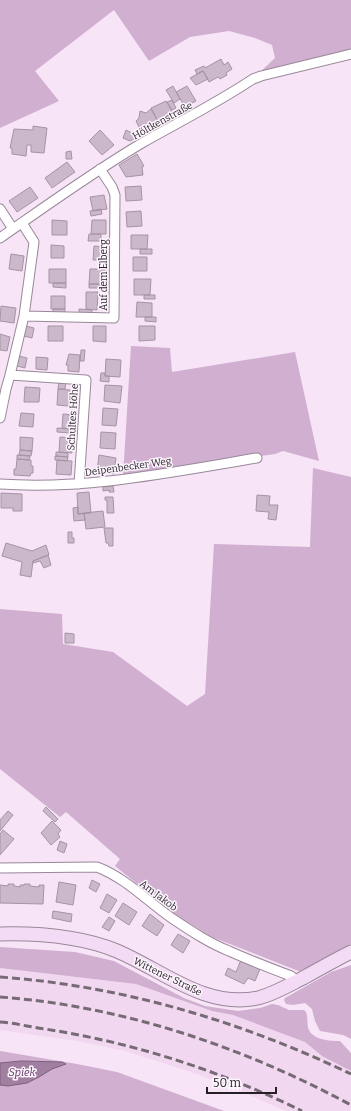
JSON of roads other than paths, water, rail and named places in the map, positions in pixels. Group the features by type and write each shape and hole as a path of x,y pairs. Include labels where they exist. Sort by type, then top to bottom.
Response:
{"main road":[{"name":"Wittener Straße","path":"0,934 55,936 90,942 117,951 187,988 216,997 240,1000 260,998 274,992 351,952"}],"street":[{"name":"Höltkenstraße","path":"0,238 100,169 142,143 253,80 261,76 351,54"},
{"name":"Auf dem Elberg","path":"24,316 114,318 115,195 112,187 100,169"},
{"path":"0,209 13,229"},
{"path":"0,418 24,316 34,242 22,223"},
{"name":"Schultes Höhe","path":"10,374 86,380 79,484"},
{"name":"Deipenbecker Weg","path":"0,484 31,486 79,484 118,480 257,458"},
{"name":"Am Jakob","path":"0,868 97,867 103,869 118,877 171,918 195,933 227,951 291,976 297,981"}],"water":[{"name":"Spiek","path":"21,1061 62,1062 66,1064 52,1069 27,1083 8,1086 0,1085 0,1063"}],"railway":[{"path":"0,977 91,988 180,1009 224,1022 267,1038 351,1074"},
{"path":"0,997 46,1002 92,1010 137,1020 181,1033 268,1065 351,1105"},
{"path":"0,1022 112,1042 177,1060 240,1083 302,1111"}]}
